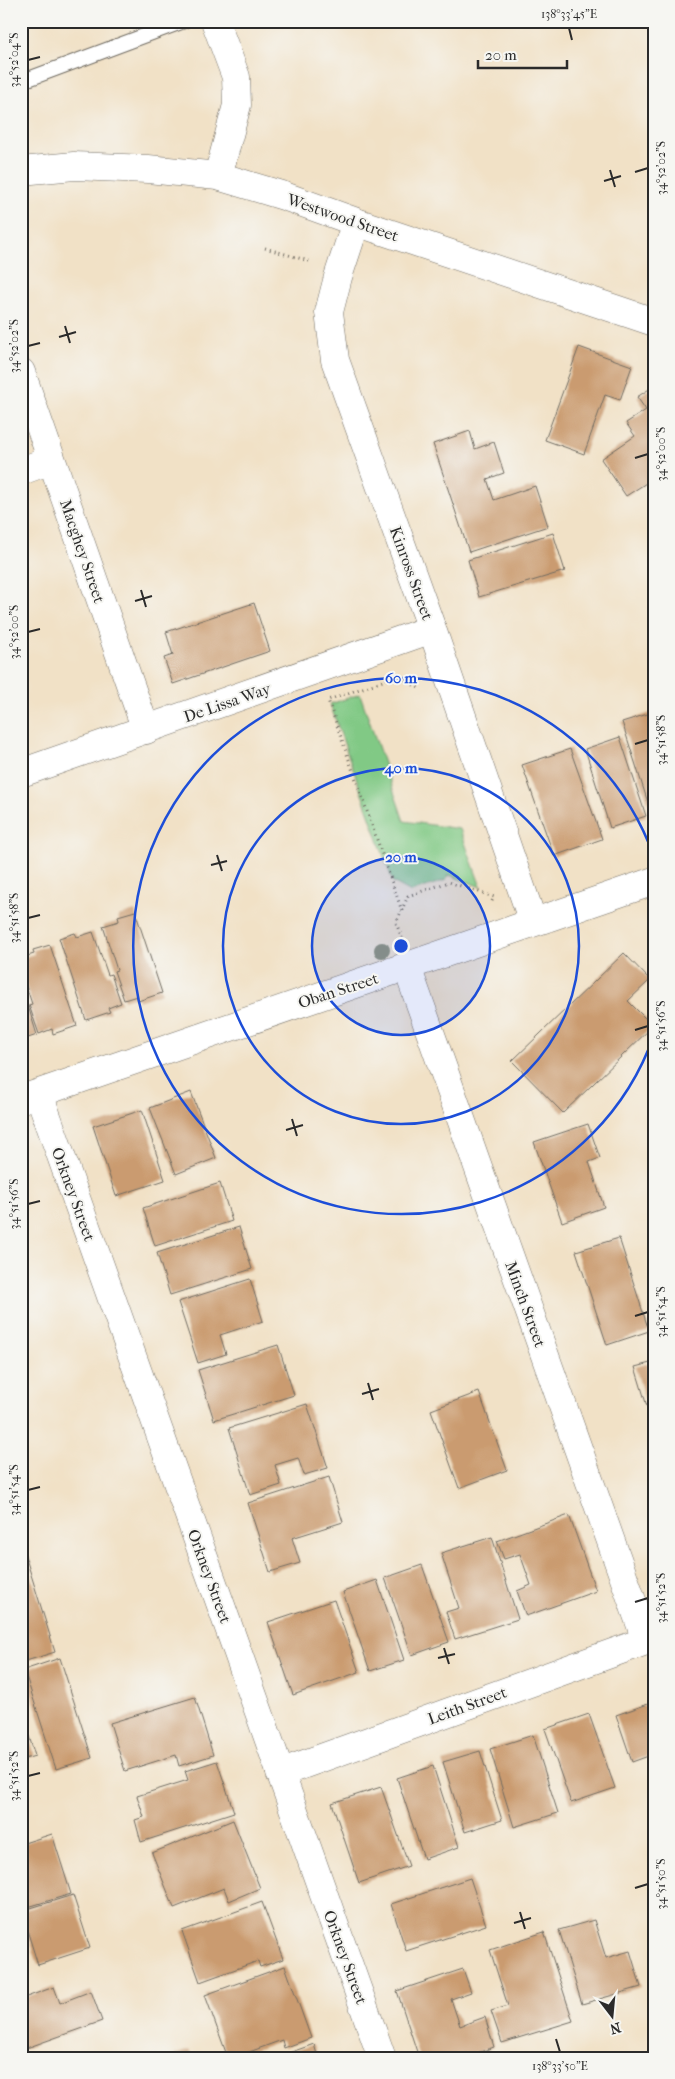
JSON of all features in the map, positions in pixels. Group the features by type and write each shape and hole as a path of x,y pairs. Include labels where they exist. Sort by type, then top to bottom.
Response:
{"street":[{"path":"215,21 236,77 237,105 218,176"},
{"name":"Westwood Street","path":"21,172 74,166 148,169 218,176 284,196 654,322"},
{"name":"Kinross Street","path":"356,222 329,312 335,360 432,629 533,922"},
{"name":"Macghey Street","path":"21,372 146,730"},
{"path":"21,471 51,460"},
{"name":"De Lissa Way","path":"21,773 432,629"},
{"name":"Oban Street","path":"30,1097 654,881"},
{"name":"Minch Street","path":"407,967 650,1639"},
{"name":"Orkney Street","path":"30,1097 280,1773 382,2058"},
{"name":"Leith Street","path":"280,1773 650,1639"}],"lane":[{"path":"31,78 184,21"}],"path":[{"path":"402,911 328,700 397,676 419,688 417,680"},
{"path":"403,941 396,922 408,896 449,882 494,897 489,907"}],"green space":[{"path":"360,694 404,821 460,829 481,887 449,875 446,880 411,892 393,882 330,704"}],"building":[{"path":"579,347 632,366 620,400 605,395 584,454 545,440"},
{"path":"654,386 654,478 626,496 601,459 635,436 626,423 646,410 637,397"},
{"path":"470,431 475,449 494,442 504,473 487,479 494,500 535,486 548,526 469,552 433,444"},
{"path":"553,533 565,571 479,597 468,560"},
{"path":"254,603 270,651 173,684 164,658 173,655 166,632"},
{"path":"654,712 654,815 652,815 622,722"},
{"path":"620,737 646,816 610,828 585,749"},
{"path":"570,749 602,839 554,856 522,765"},
{"path":"135,911 162,993 138,1001 137,996 124,1000 114,971 117,970 103,926 119,921 118,916"},
{"path":"93,932 108,975 111,974 121,1003 108,1008 110,1012 86,1020 59,938 75,933 77,937"},
{"path":"50,945 77,1026 53,1034 52,1029 39,1034 29,1005 32,1004 21,971 21,958 34,954 33,950"},
{"path":"624,953 650,980 628,1001 653,1026 563,1113 512,1061"},
{"path":"21,999 24,1007 28,1006 37,1035 25,1039 26,1044 21,1046"},
{"path":"191,1092 216,1158 176,1174 150,1108"},
{"path":"142,1110 165,1180 116,1196 93,1126"},
{"path":"588,1124 600,1158 589,1162 604,1207 562,1222 534,1142"},
{"path":"220,1183 232,1221 155,1246 143,1208"},
{"path":"239,1227 252,1269 170,1295 157,1253"},
{"path":"619,1238 649,1331 607,1345 576,1251"},
{"path":"250,1279 263,1321 220,1335 226,1354 198,1363 178,1302"},
{"path":"278,1345 294,1395 214,1420 198,1370"},
{"path":"654,1362 654,1426 653,1426 635,1367"},
{"path":"479,1392 507,1470 459,1488 431,1410"},
{"path":"307,1404 328,1468 304,1475 298,1458 275,1465 281,1485 250,1495 229,1428"},
{"path":"329,1477 343,1522 292,1538 300,1563 270,1572 248,1503"},
{"path":"569,1515 596,1591 526,1616 517,1591 531,1585 520,1554 504,1559 497,1541"},
{"path":"492,1537 518,1619 455,1639 446,1612 459,1608 441,1553"},
{"path":"24,1552 55,1652 26,1661 21,1645 21,1553"},
{"path":"422,1565 449,1642 412,1655 385,1578"},
{"path":"377,1580 404,1660 370,1671 343,1592"},
{"path":"334,1600 359,1672 293,1695 268,1622"},
{"path":"60,1658 92,1758 56,1769 24,1670"},
{"path":"195,1697 213,1755 179,1766 176,1755 125,1771 110,1723"},
{"path":"654,1702 654,1754 632,1762 616,1715"},
{"path":"589,1714 615,1788 571,1803 545,1729"},
{"path":"26,1726 35,1756 21,1760 21,1727"},
{"path":"533,1735 558,1813 514,1827 490,1749"},
{"path":"480,1751 502,1820 465,1832 443,1762"},
{"path":"217,1761 234,1812 141,1842 135,1820 144,1817 137,1796 188,1780 185,1771"},
{"path":"433,1766 459,1847 424,1859 397,1778"},
{"path":"381,1787 409,1866 359,1883 332,1803"},
{"path":"233,1820 260,1888 229,1901 224,1888 174,1908 152,1853"},
{"path":"52,1834 71,1894 21,1909 21,1844"},
{"path":"470,1878 486,1925 406,1951 391,1904"},
{"path":"73,1895 90,1948 38,1965 21,1911"},
{"path":"262,1902 283,1959 260,1967 258,1961 200,1982 182,1931"},
{"path":"594,1920 606,1958 630,1951 641,1987 582,2004 559,1930"},
{"path":"544,1932 573,2021 502,2043 491,2011 508,2006 490,1950"},
{"path":"285,1966 311,2038 284,2048 282,2040 233,2058 228,2058 205,1995"},
{"path":"463,1969 471,1992 451,1999 460,2026 485,2017 494,2047 463,2058 419,2058 397,1991"},
{"path":"54,1987 60,2003 91,1991 102,2021 21,2050 21,1999"},
{"path":"314,2044 318,2058 287,2058 286,2054"},
{"path":"189,2050 192,2058 168,2058 168,2057"}]}
